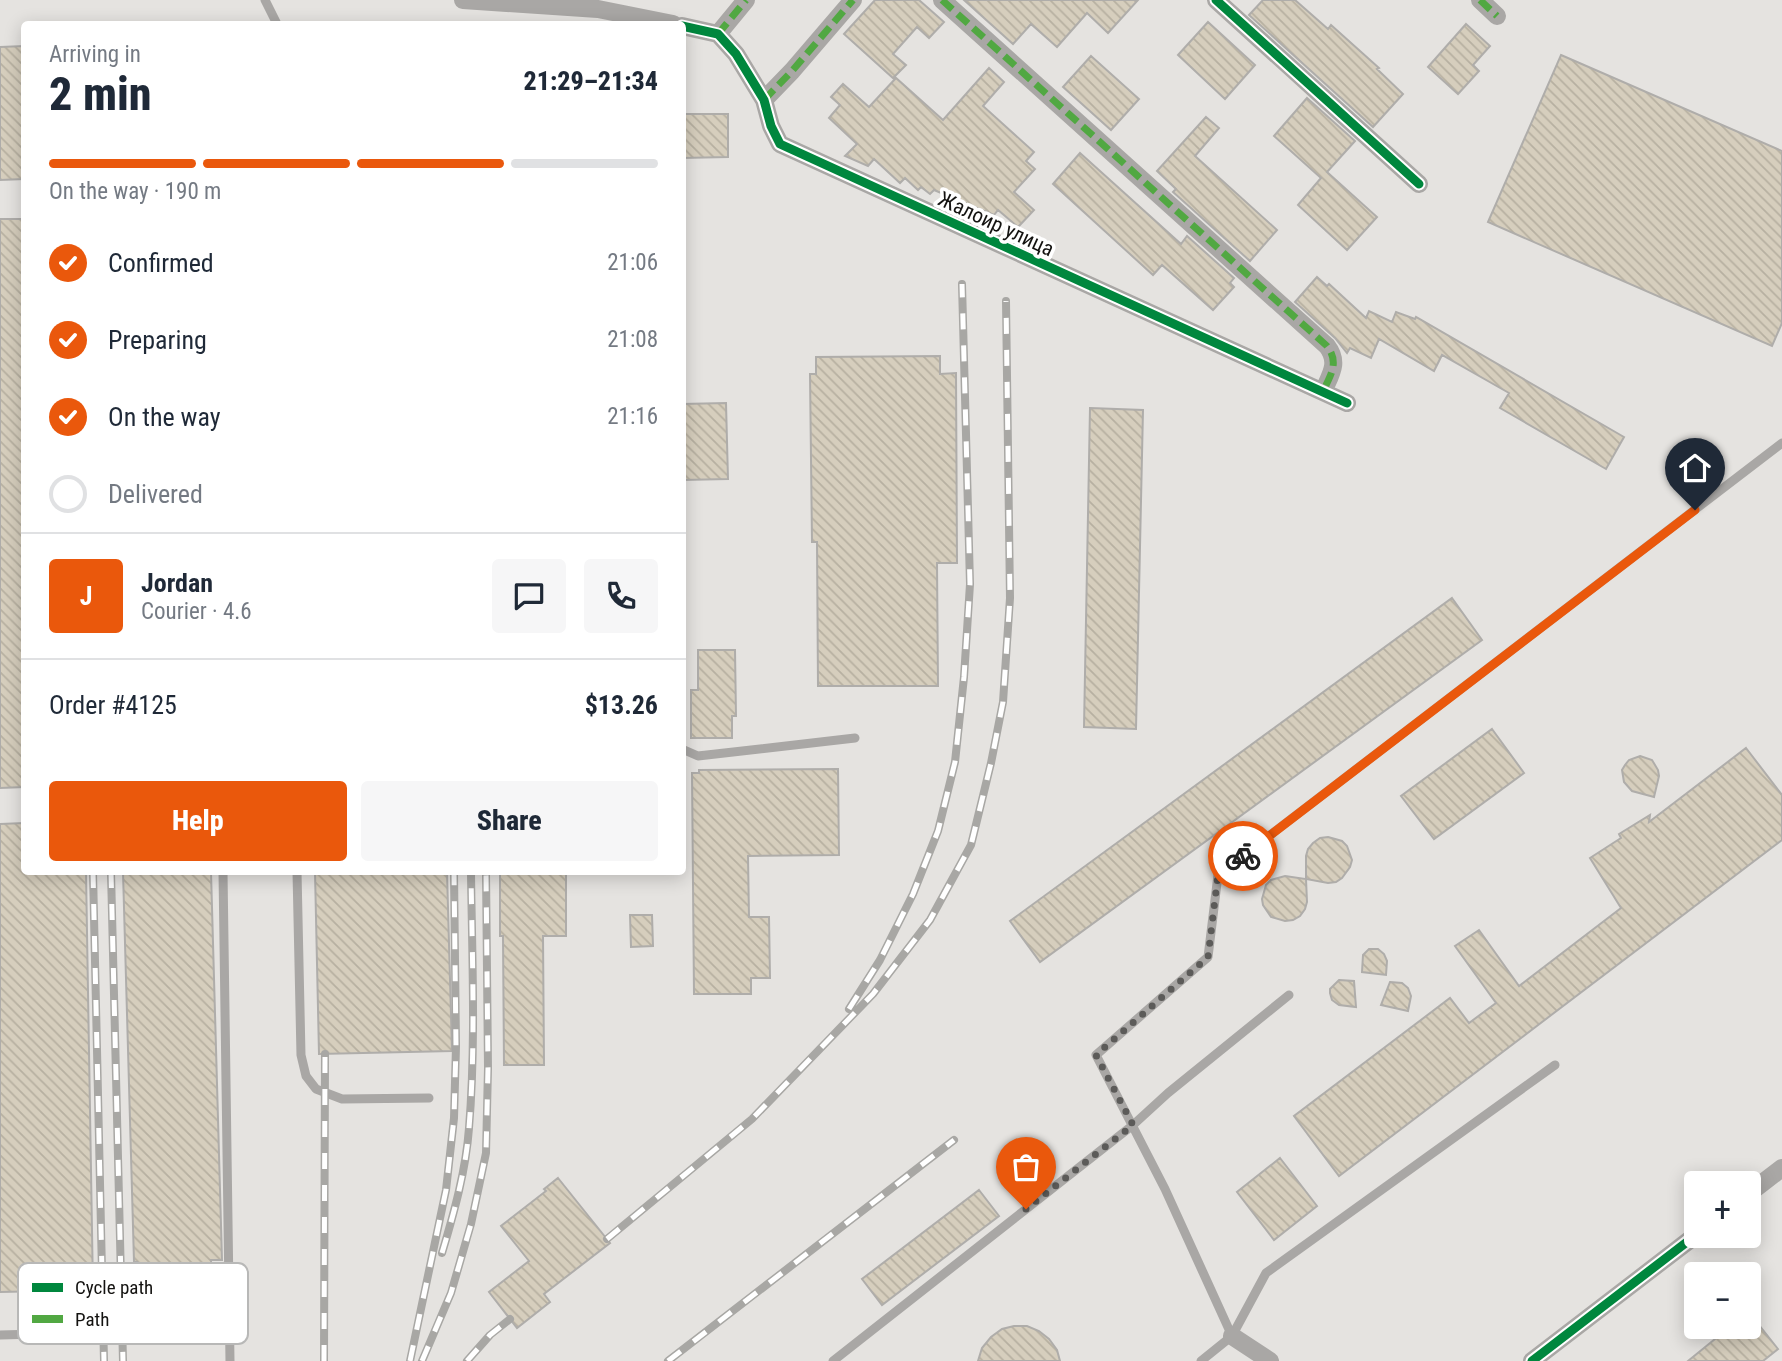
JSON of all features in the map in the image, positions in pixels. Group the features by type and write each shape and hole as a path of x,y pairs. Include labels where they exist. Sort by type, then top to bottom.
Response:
{"street":[{"path":"463,0 598,9 658,21"},
{"path":"686,27 718,34 746,0"},
{"path":"764,100 853,0"},
{"path":"942,0 1327,346 1335,361 1323,392"},
{"path":"1216,0 1419,184"},
{"path":"1480,0 1497,16"},
{"name":"Жалоир улица","path":"718,34 736,54 764,100 771,126 780,144 1347,403"},
{"path":"1761,1184 1782,1168"},
{"path":"1532,1361 1684,1244"},
{"path":"1232,1336 1270,1361"}],"lane":[{"path":"265,0 276,21"},
{"path":"1232,1336 1165,1189 1096,1055 1208,957 1218,875 1782,443"},
{"path":"686,751 698,756 855,738"},
{"path":"223,875 228,1263"},
{"path":"297,875 301,1055 306,1076 316,1089 342,1099 429,1098"},
{"path":"833,1361 1133,1125 1168,1093 1289,995"},
{"path":"1201,1361 1232,1336 1266,1273 1555,1065"},
{"path":"0,1335 18,1335"}],"building":[{"path":"875,0 919,0 944,22 929,38 917,27 893,54 906,65 893,78 844,34"},
{"path":"964,0 1138,0 1108,33 1087,13 1057,47 1031,24 1013,44"},
{"path":"1263,0 1295,0 1328,29 1331,25 1379,68 1377,69 1403,94 1373,127 1249,15"},
{"path":"1208,22 1255,65 1225,99 1178,55"},
{"path":"1466,24 1490,46 1473,65 1479,71 1458,94 1428,67"},
{"path":"21,46 21,179 0,180 0,47"},
{"path":"1561,55 1782,151 1782,323 1772,346 1488,222"},
{"path":"1091,56 1139,99 1111,130 1063,87"},
{"path":"989,68 1004,82 983,106 1034,152 1026,161 1035,169 1014,192 1034,210 1018,227 998,210 994,215 934,190 930,194 921,187 918,190 905,178 900,183 874,159 868,166 845,156 857,144 829,118 840,105 831,97 843,84 869,107 896,78 943,120"},
{"path":"1307,98 1355,141 1327,172 1377,217 1347,250 1298,205 1321,178 1274,136"},
{"path":"686,114 728,114 728,157 686,158"},
{"path":"1206,117 1219,128 1195,156 1277,230 1250,261 1173,192 1176,189 1157,171"},
{"path":"1080,153 1181,244 1187,236 1234,278 1230,283 1234,287 1213,310 1162,265 1153,275 1053,184"},
{"path":"0,219 21,219 21,787 0,788"},
{"path":"1317,277 1327,286 1329,284 1366,318 1369,311 1392,322 1396,312 1415,319 1416,317 1624,437 1606,469 1500,408 1509,393 1442,355 1434,371 1379,339 1371,358 1350,348 1347,353 1335,338 1295,302"},
{"path":"940,356 940,374 956,373 957,563 937,563 938,686 818,686 817,542 812,542 810,374 816,374 816,357"},
{"path":"726,403 728,479 686,480 686,404"},
{"path":"1090,408 1143,410 1136,729 1084,727"},
{"path":"1452,598 1482,640 1040,962 1010,921"},
{"path":"698,650 735,650 736,716 732,716 732,738 691,738 691,690 698,690"},
{"path":"1492,729 1524,773 1434,839 1401,796"},
{"path":"1746,748 1782,795 1782,840 1339,1176 1294,1116 1450,998 1469,1023 1496,1003 1455,946 1479,930 1519,986 1621,908 1590,858 1621,838 1619,834 1650,815 1649,822"},
{"path":"1640,756 1652,760 1658,770 1654,797 1632,791 1624,782 1622,770 1625,765 1629,760"},
{"path":"838,769 839,855 748,856 749,917 769,917 770,978 751,978 751,994 694,994 692,773 699,773 699,770"},
{"path":"21,823 21,875 86,875 93,1263 18,1263 18,1292 0,1292 0,824"},
{"path":"1320,838 1342,841 1347,846 1352,860 1350,867 1336,882 1306,879 1308,849"},
{"path":"123,875 211,875 222,1260 211,1260 211,1263 134,1262"},
{"path":"315,875 447,875 452,1051 319,1054"},
{"path":"500,875 566,875 566,936 543,936 544,1065 504,1065 503,936 500,936"},
{"path":"1285,876 1306,879 1307,902 1300,916 1285,921 1271,917 1262,899 1266,885 1271,880"},
{"path":"630,915 652,915 653,946 631,947"},
{"path":"1369,949 1378,949 1384,954 1387,961 1386,975 1362,972 1363,955"},
{"path":"1339,980 1354,981 1356,1007 1339,1005 1332,1000 1330,989"},
{"path":"1390,982 1402,983 1408,988 1411,996 1408,1011 1381,1005"},
{"path":"1280,1158 1317,1206 1274,1240 1237,1192"},
{"path":"558,1178 610,1243 544,1294 550,1302 517,1328 489,1292 529,1261 501,1226 546,1191 544,1189"},
{"path":"979,1190 999,1216 882,1305 862,1279"},
{"path":"1027,1326 1039,1331 1057,1350 1060,1361 978,1361 982,1348 991,1337 1002,1329"},
{"path":"1761,1327 1778,1349 1763,1361 1688,1361 1715,1339 1761,1339"}],"railway":[{"path":"849,1009 880,960 913,894 938,831 955,762 970,584 962,284"},
{"path":"607,1239 752,1119 873,994 930,920 971,845 1003,702 1010,598 1006,301"},
{"path":"93,875 102,1263"},
{"path":"111,875 121,1263"},
{"path":"410,1361 446,1190 454,1118 454,875"},
{"path":"442,1253 462,1175 469,1128 473,1032 471,875"},
{"path":"422,1361 451,1293 471,1224 486,1153 486,875"},
{"path":"324,1361 325,1054"},
{"path":"668,1361 954,1140"},
{"path":"467,1361 490,1335 510,1319"},
{"path":"104,1344 104,1361"},
{"path":"123,1344 123,1361"}],"marked path":[{"path":"718,34 746,0"},
{"path":"764,100 853,0"},
{"path":"942,0 1327,346 1333,364 1323,392"},
{"path":"1480,0 1497,16"}],"cycle path":[{"path":"1216,0 1419,184"},
{"path":"686,27 718,34 736,54 764,100 771,126 780,144 1347,403"},
{"path":"1532,1361 1684,1244"}],"way so far":[{"path":"1026,1209 1133,1125 1096,1055 1208,957 1218,875 1243,856"}],"route":[{"path":"1243,856 1695,510"}]}
